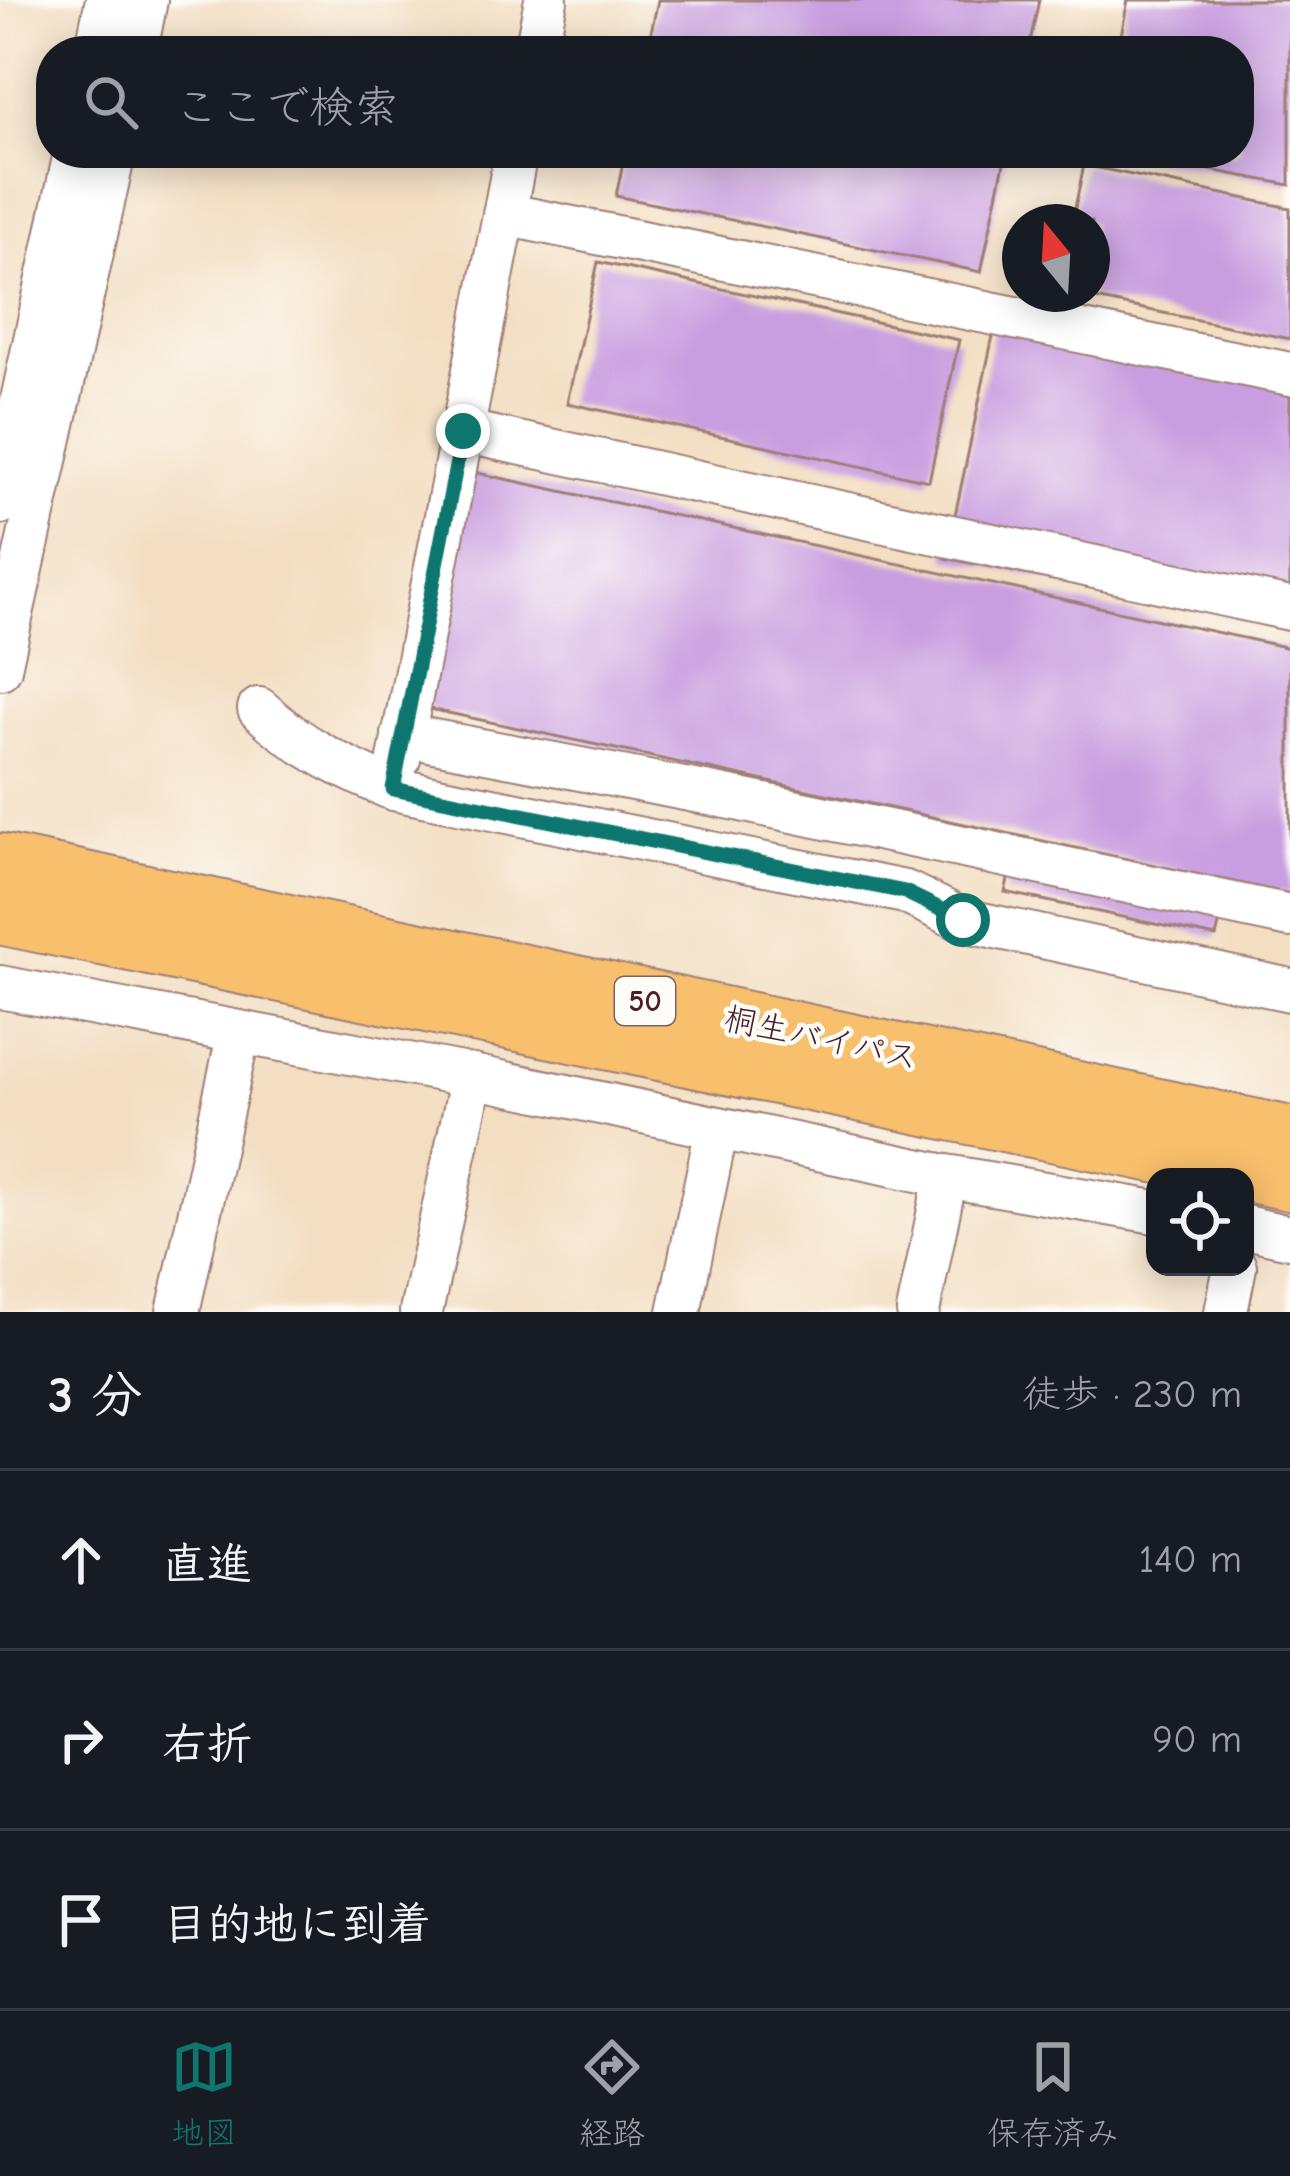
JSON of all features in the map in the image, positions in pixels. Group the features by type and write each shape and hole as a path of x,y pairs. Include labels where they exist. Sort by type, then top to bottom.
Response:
{"highway":[{"name":"桐生バイパス","path":"0,864 1290,1137"},
{"name":"桐生バイパス","path":"0,914 1290,1180"}],"street":[{"path":"99,36 107,0"},
{"path":"139,36 146,0"},
{"path":"539,36 546,0"},
{"path":"0,503 71,168"},
{"path":"0,668 111,168"},
{"path":"393,789 513,168"},
{"path":"504,214 1290,374"},
{"path":"463,431 1290,609"},
{"path":"260,709 326,761 393,789 905,892 963,920 1290,990"},
{"path":"403,735 731,798 1290,916"},
{"path":"0,987 472,1076 946,1176 1146,1209"},
{"path":"178,1312 239,1032"},
{"path":"422,1312 472,1076"},
{"path":"679,1312 717,1128"},
{"path":"918,1312 946,1176"},
{"path":"1254,1229 1290,1237"},
{"path":"1226,1312 1233,1276"}],"building":[{"path":"658,0 1039,0 1031,36 650,36"},
{"path":"1128,0 1290,0 1290,185 1200,168 1254,168 1254,36 1121,36"},
{"path":"622,168 1003,168 981,272 616,196"},
{"path":"1083,168 1290,208 1290,339 1110,302 1110,204 1076,204"},
{"path":"598,262 959,340 929,481 567,403"},
{"path":"995,326 1290,386 1290,628 946,558"},
{"path":"468,471 1290,648 1290,894 416,706"},
{"path":"1011,867 1222,912 1216,937 1005,892"}],"route":[{"path":"463,431 393,789 905,892 963,920"}]}
